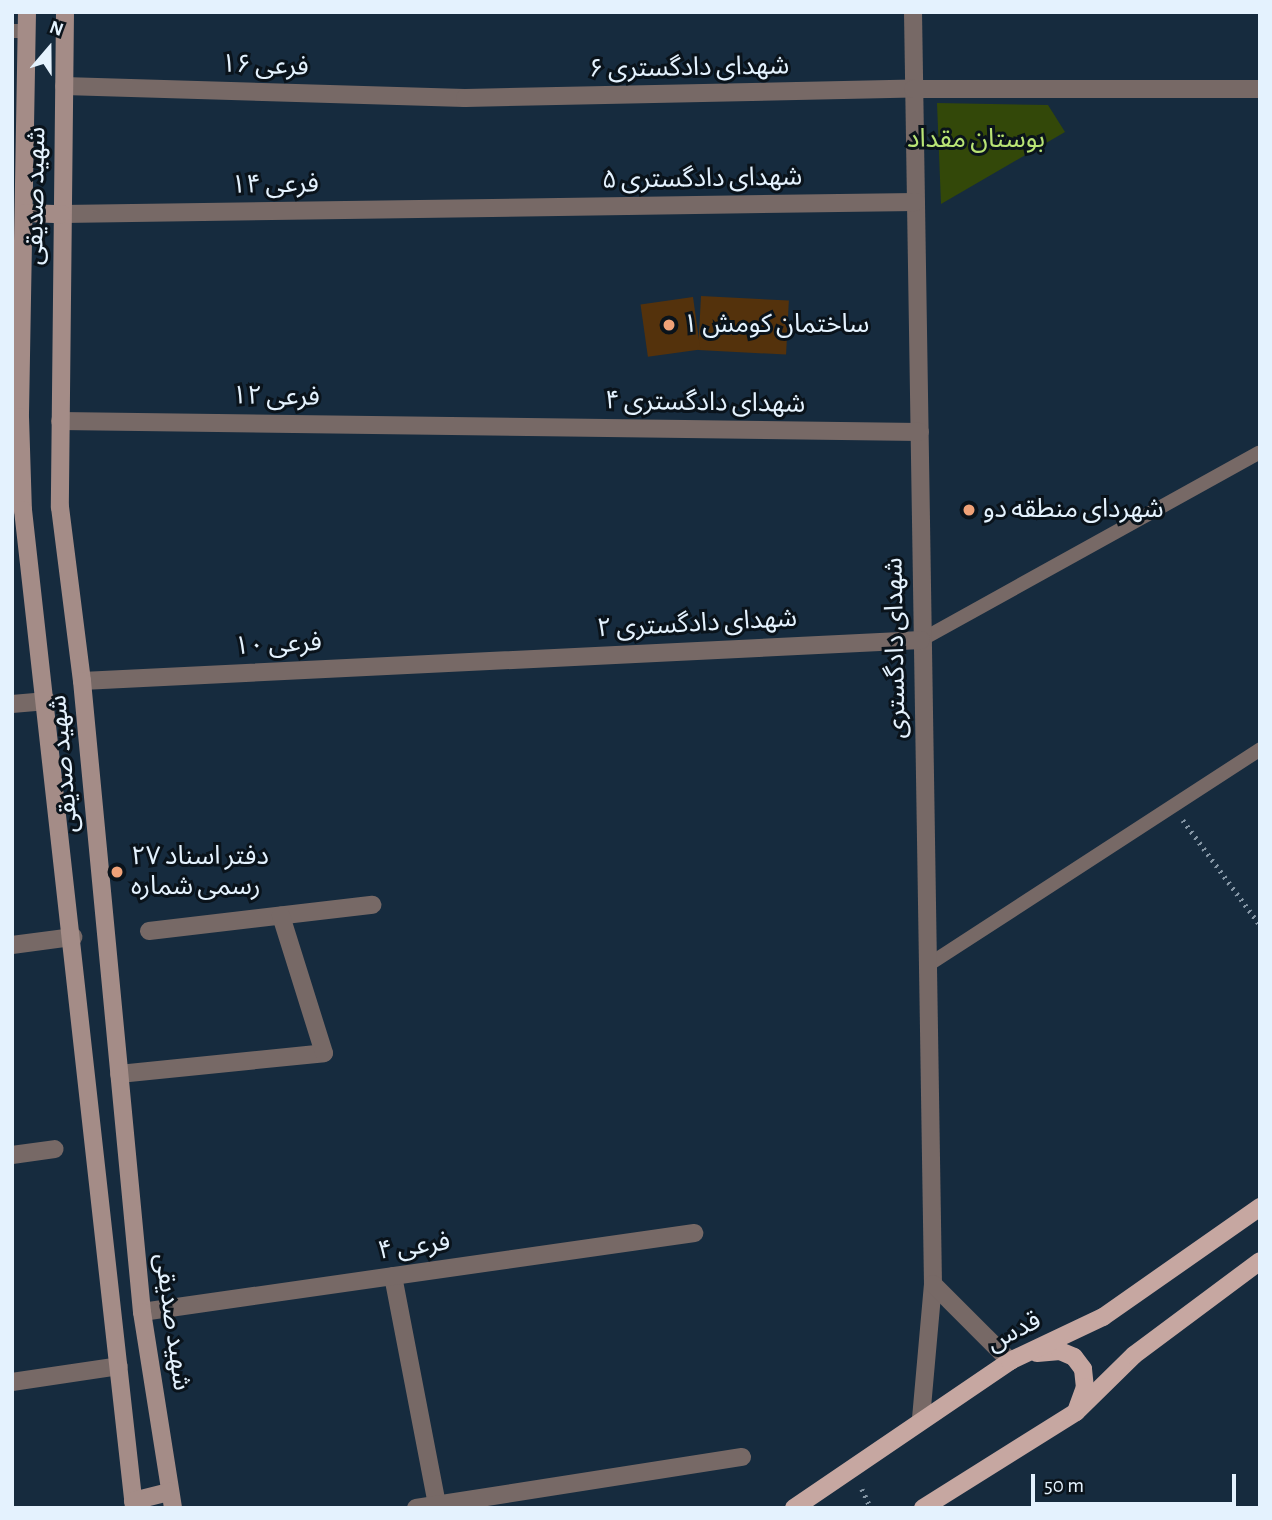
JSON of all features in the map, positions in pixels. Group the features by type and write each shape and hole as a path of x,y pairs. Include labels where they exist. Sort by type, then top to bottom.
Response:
{"main road":[{"name":"قدس","path":"794,1508 921,1419 1017,1358 1103,1317 1260,1207"},
{"path":"923,1508 1076,1412 1134,1355 1260,1261"},
{"path":"1017,1358 1060,1351 1074,1357 1083,1369 1085,1387 1076,1412"}],"street":[{"name":"شهید صدیقی","path":"27,12 20,31 16,417 23,510 47,701 133,1504"},
{"name":"شهید صدیقی","path":"65,12 60,507 82,681 142,1312 171,1500"},
{"name":"شهدای دادگستری","path":"913,12 933,1284 921,1419"},
{"name":"فرعی ۱۶","path":"64,86 465,98"},
{"name":"شهدای دادگستری ۶","path":"465,98 913,89 1260,89"},
{"name":"شهدای دادگستری ۵","path":"489,208 916,202"},
{"name":"فرعی ۱۴","path":"62,214 489,208"},
{"path":"19,214 62,214"},
{"name":"فرعی ۱۲","path":"60,421 490,426"},
{"name":"شهدای دادگستری ۴","path":"490,426 920,432"},
{"name":"شهدای دادگستری ۲","path":"476,661 921,639"},
{"name":"فرعی ۱۰","path":"82,681 476,661"},
{"path":"12,704 47,701"},
{"path":"149,931 372,905"},
{"path":"119,1074 324,1054 281,916"},
{"path":"12,945 73,937"},
{"path":"12,1155 55,1149"},
{"name":"فرعی ۴","path":"142,1312 694,1233"},
{"path":"393,1276 437,1504"},
{"path":"933,1284 1017,1358"},
{"path":"12,1382 118,1366"},
{"path":"416,1508 741,1457"},
{"path":"133,1504 171,1500"}],"lane":[{"path":"921,639 1259,453"},
{"path":"928,965 1260,748"}],"path":[{"path":"1172,806 1260,925"}],"green space":[{"name":"بوستان مقداد","path":"937,103 1048,105 1065,132 941,204"}],"building":[{"path":"701,296 789,301 786,355 698,350"},
{"name":"ساختمان کومش ۱","path":"693,297 700,349 648,357 641,304"}],"place":[{"name":"ساختمان کومش ۱","path":"669,325"},
{"name":"شهردای منطقه دو","path":"969,510"},
{"name":"۲۷ دفتر اسناد رسمی شماره","path":"117,872"}]}
